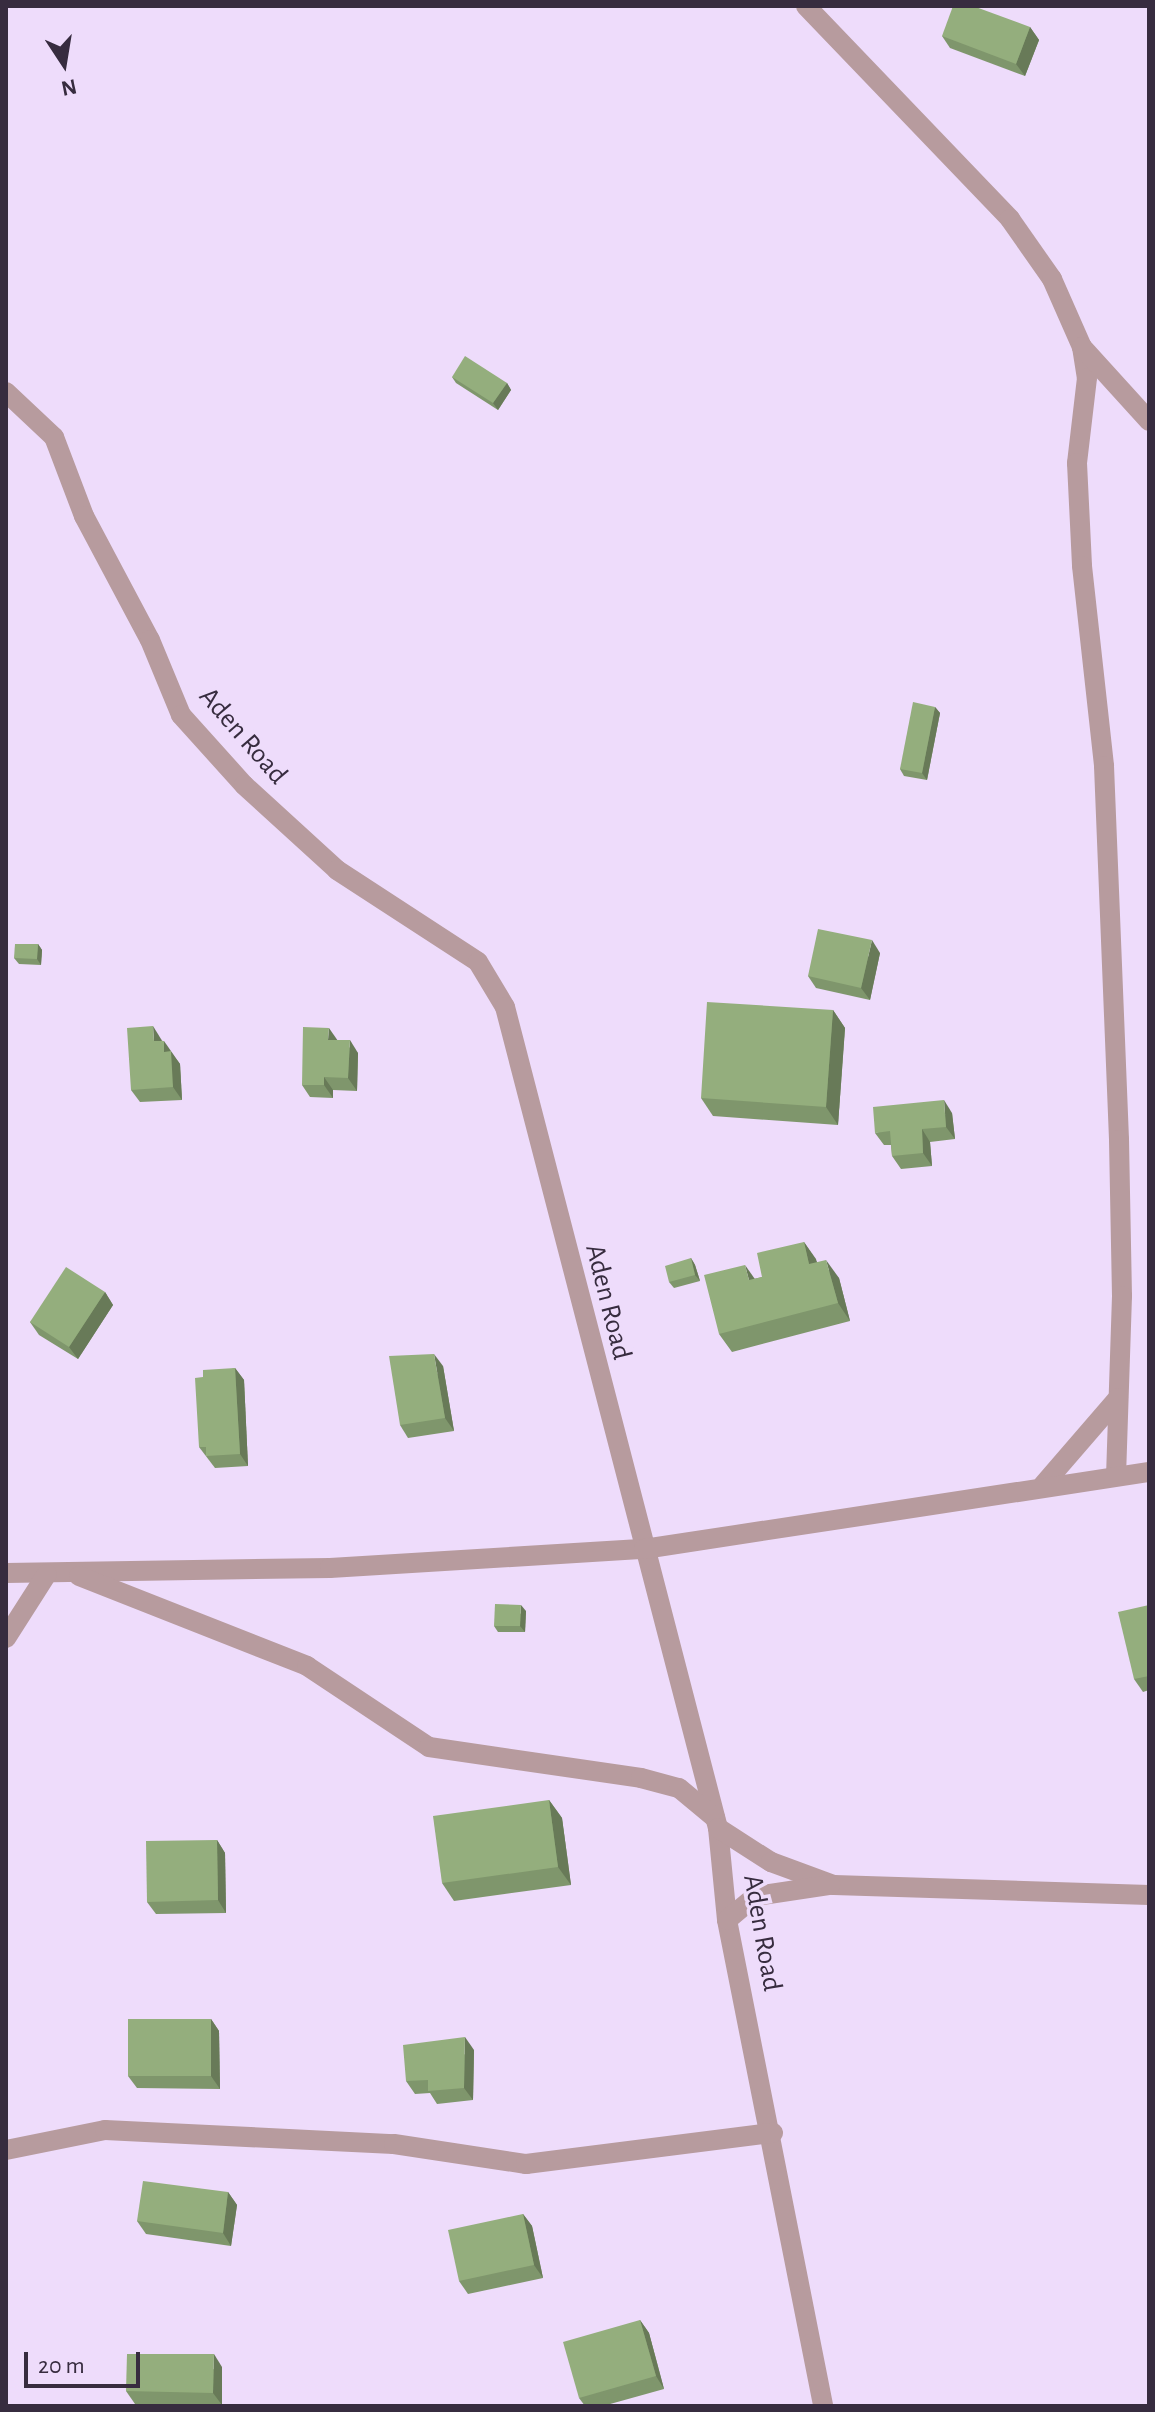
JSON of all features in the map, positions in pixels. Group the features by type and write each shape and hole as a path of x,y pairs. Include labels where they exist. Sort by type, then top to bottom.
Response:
{"street":[{"path":"806,6 1010,219 1052,279 1082,347 1087,378 1078,478 1104,766 1119,1140 1116,1473"},
{"path":"1082,347 1149,421"},
{"name":"Aden Road","path":"6,392 54,437 84,516 150,640 181,715 244,785 337,870 478,962 505,1007 716,1823 727,1920 773,2133 823,2406"},
{"path":"1043,1485 1118,1398"},
{"path":"6,1573 330,1568 644,1549 1116,1473 1149,1472"},
{"path":"73,1573 307,1666 429,1747 641,1778 679,1788 716,1823 771,1862 834,1885"},
{"path":"6,1638 47,1574"},
{"path":"727,1920 756,1896 834,1885 1149,1895"},
{"path":"6,2150 105,2130 394,2144 526,2164 773,2133"}],"building":[{"path":"953,6 973,6 1030,27 1016,64 942,36"},
{"path":"465,356 507,383 493,403 452,377"},
{"path":"913,702 935,707 922,773 900,769"},
{"path":"818,929 872,940 861,988 808,976"},
{"path":"15,944 38,944 37,959 14,958"},
{"path":"707,1002 833,1010 826,1107 701,1098"},
{"path":"153,1026 154,1041 164,1041 164,1052 171,1051 173,1087 131,1090 127,1028"},
{"path":"303,1027 329,1028 328,1040 350,1040 348,1078 324,1077 324,1085 302,1085"},
{"path":"944,1100 946,1127 922,1129 923,1153 892,1156 890,1131 875,1133 873,1107"},
{"path":"804,1242 809,1264 826,1260 838,1303 719,1334 704,1275 745,1265 749,1280 762,1277 757,1253"},
{"path":"691,1258 695,1275 669,1282 665,1266"},
{"path":"66,1267 105,1292 69,1347 30,1322"},
{"path":"434,1354 445,1418 400,1425 389,1356"},
{"path":"235,1368 240,1454 206,1456 206,1447 199,1447 195,1378 203,1377 203,1370"},
{"path":"495,1604 521,1605 520,1626 494,1626"},
{"path":"1149,1605 1149,1676 1134,1679 1118,1612"},
{"path":"549,1800 558,1867 442,1883 433,1816"},
{"path":"217,1840 218,1900 147,1902 146,1841"},
{"path":"128,2019 211,2019 211,2076 128,2076"},
{"path":"465,2037 464,2088 428,2091 428,2080 406,2081 403,2045"},
{"path":"143,2181 228,2192 223,2233 137,2221"},
{"path":"523,2214 534,2265 459,2281 448,2230"},
{"path":"640,2320 656,2376 579,2398 563,2342"},
{"path":"127,2354 214,2354 213,2393 126,2391"}]}
